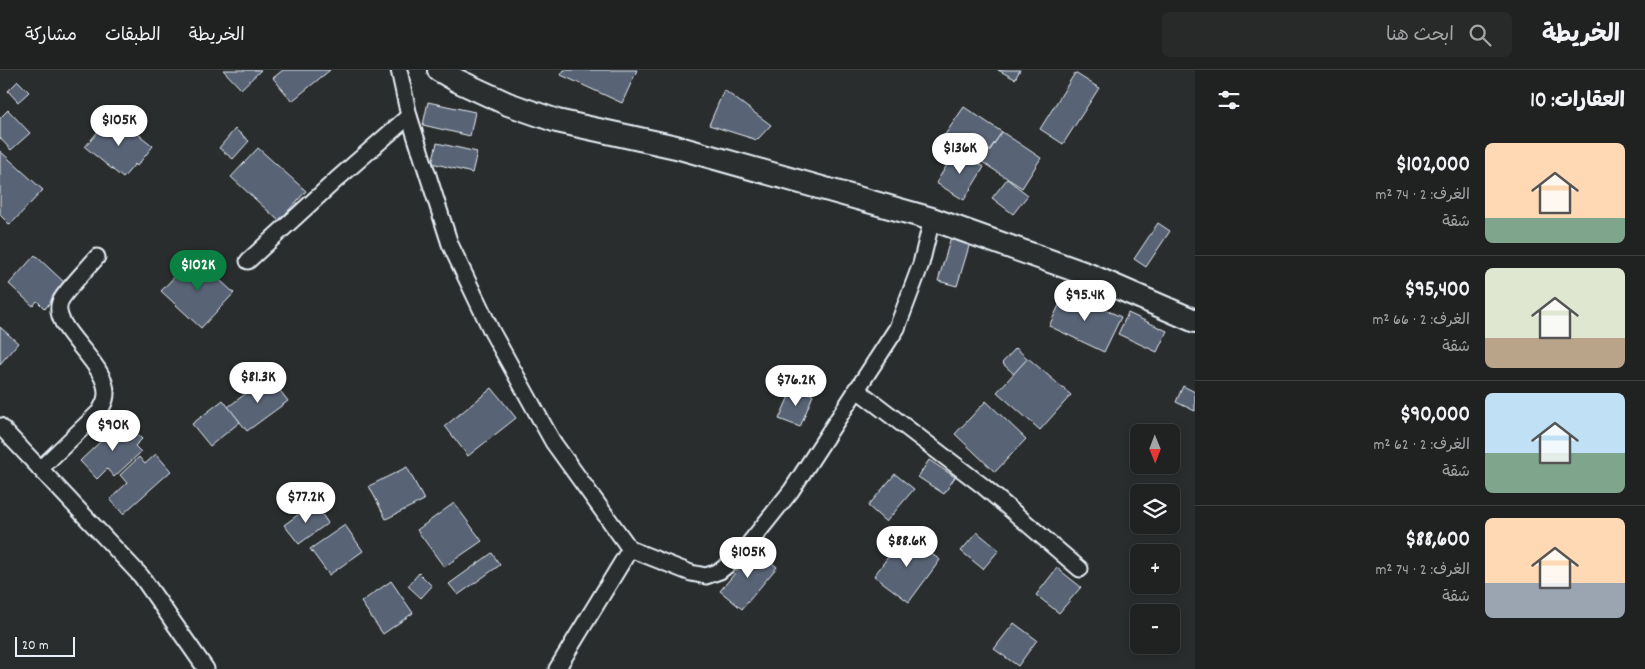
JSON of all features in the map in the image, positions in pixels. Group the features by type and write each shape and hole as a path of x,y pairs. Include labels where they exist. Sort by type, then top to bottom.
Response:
{"main road":[{"path":"438,70 508,104 557,121 676,147 932,219 1089,276 1195,321"}],"street":[{"path":"399,70 409,116 450,244 492,332 553,442 630,549 691,573 706,576 720,571 740,555 790,491 897,328 921,264 932,219"},
{"path":"248,262 336,180 409,116"},
{"path":"40,469 100,411 106,400 105,388 97,368 62,322 58,311 61,300 98,257"},
{"path":"856,389 983,486 1080,569"},
{"path":"0,426 141,576 206,669"},
{"path":"557,669 630,549"}],"building":[{"path":"223,70 261,70 241,89"},
{"path":"283,70 330,70 292,101 273,78"},
{"path":"564,70 637,70 622,103 561,75"},
{"path":"998,70 1020,70 1015,79"},
{"path":"1075,73 1099,88 1063,144 1040,129"},
{"path":"18,81 29,92 18,102 8,91"},
{"path":"724,90 771,125 757,140 709,125"},
{"path":"428,102 475,112 470,136 423,125"},
{"path":"964,107 1002,132 981,162 944,136"},
{"path":"8,110 30,133 11,150 0,138 0,118"},
{"path":"112,115 153,146 137,166 135,164 123,178 85,147"},
{"path":"235,129 249,141 233,159 219,148"},
{"path":"1002,132 1041,158 1022,188 982,162"},
{"path":"437,143 477,152 472,173 432,163"},
{"path":"258,148 306,191 279,221 231,177"},
{"path":"956,150 984,167 964,200 936,183"},
{"path":"0,151 43,190 10,225 0,215"},
{"path":"1007,179 1028,195 1013,214 992,198"},
{"path":"1158,223 1170,231 1146,267 1134,259"},
{"path":"951,237 970,243 957,286 938,281"},
{"path":"35,255 65,283 45,309 37,301 33,306 9,284"},
{"path":"194,256 234,293 201,328 161,291"},
{"path":"1066,291 1121,317 1104,352 1049,326"},
{"path":"1128,313 1167,331 1157,352 1118,334"},
{"path":"0,327 18,343 0,364"},
{"path":"1016,348 1028,359 1014,374 1002,363"},
{"path":"1028,358 1071,395 1040,430 997,392"},
{"path":"269,376 288,401 247,431 228,407"},
{"path":"1183,386 1195,392 1195,411 1176,402"},
{"path":"793,387 813,395 800,427 779,419"},
{"path":"492,388 516,418 468,456 445,426"},
{"path":"223,400 240,422 210,446 192,424"},
{"path":"986,401 1026,439 995,472 955,434"},
{"path":"123,420 142,439 135,446 141,452 114,477 107,469 97,479 80,461"},
{"path":"156,454 171,471 123,514 110,499 127,483 120,475 139,457 145,464"},
{"path":"929,460 955,477 944,494 918,477"},
{"path":"407,467 424,500 386,519 369,486"},
{"path":"895,474 914,489 886,522 868,506"},
{"path":"314,503 328,523 299,544 284,525"},
{"path":"454,503 482,541 444,567 417,530"},
{"path":"345,525 363,551 329,575 310,549"},
{"path":"977,532 999,550 983,569 961,551"},
{"path":"905,534 940,560 909,602 874,576"},
{"path":"755,549 777,567 742,609 720,591"},
{"path":"492,553 500,565 458,595 449,584"},
{"path":"1057,568 1081,587 1059,613 1036,595"},
{"path":"419,573 432,586 421,598 408,586"},
{"path":"391,581 413,613 383,634 361,602"},
{"path":"1014,623 1037,640 1018,666 994,649"}]}
